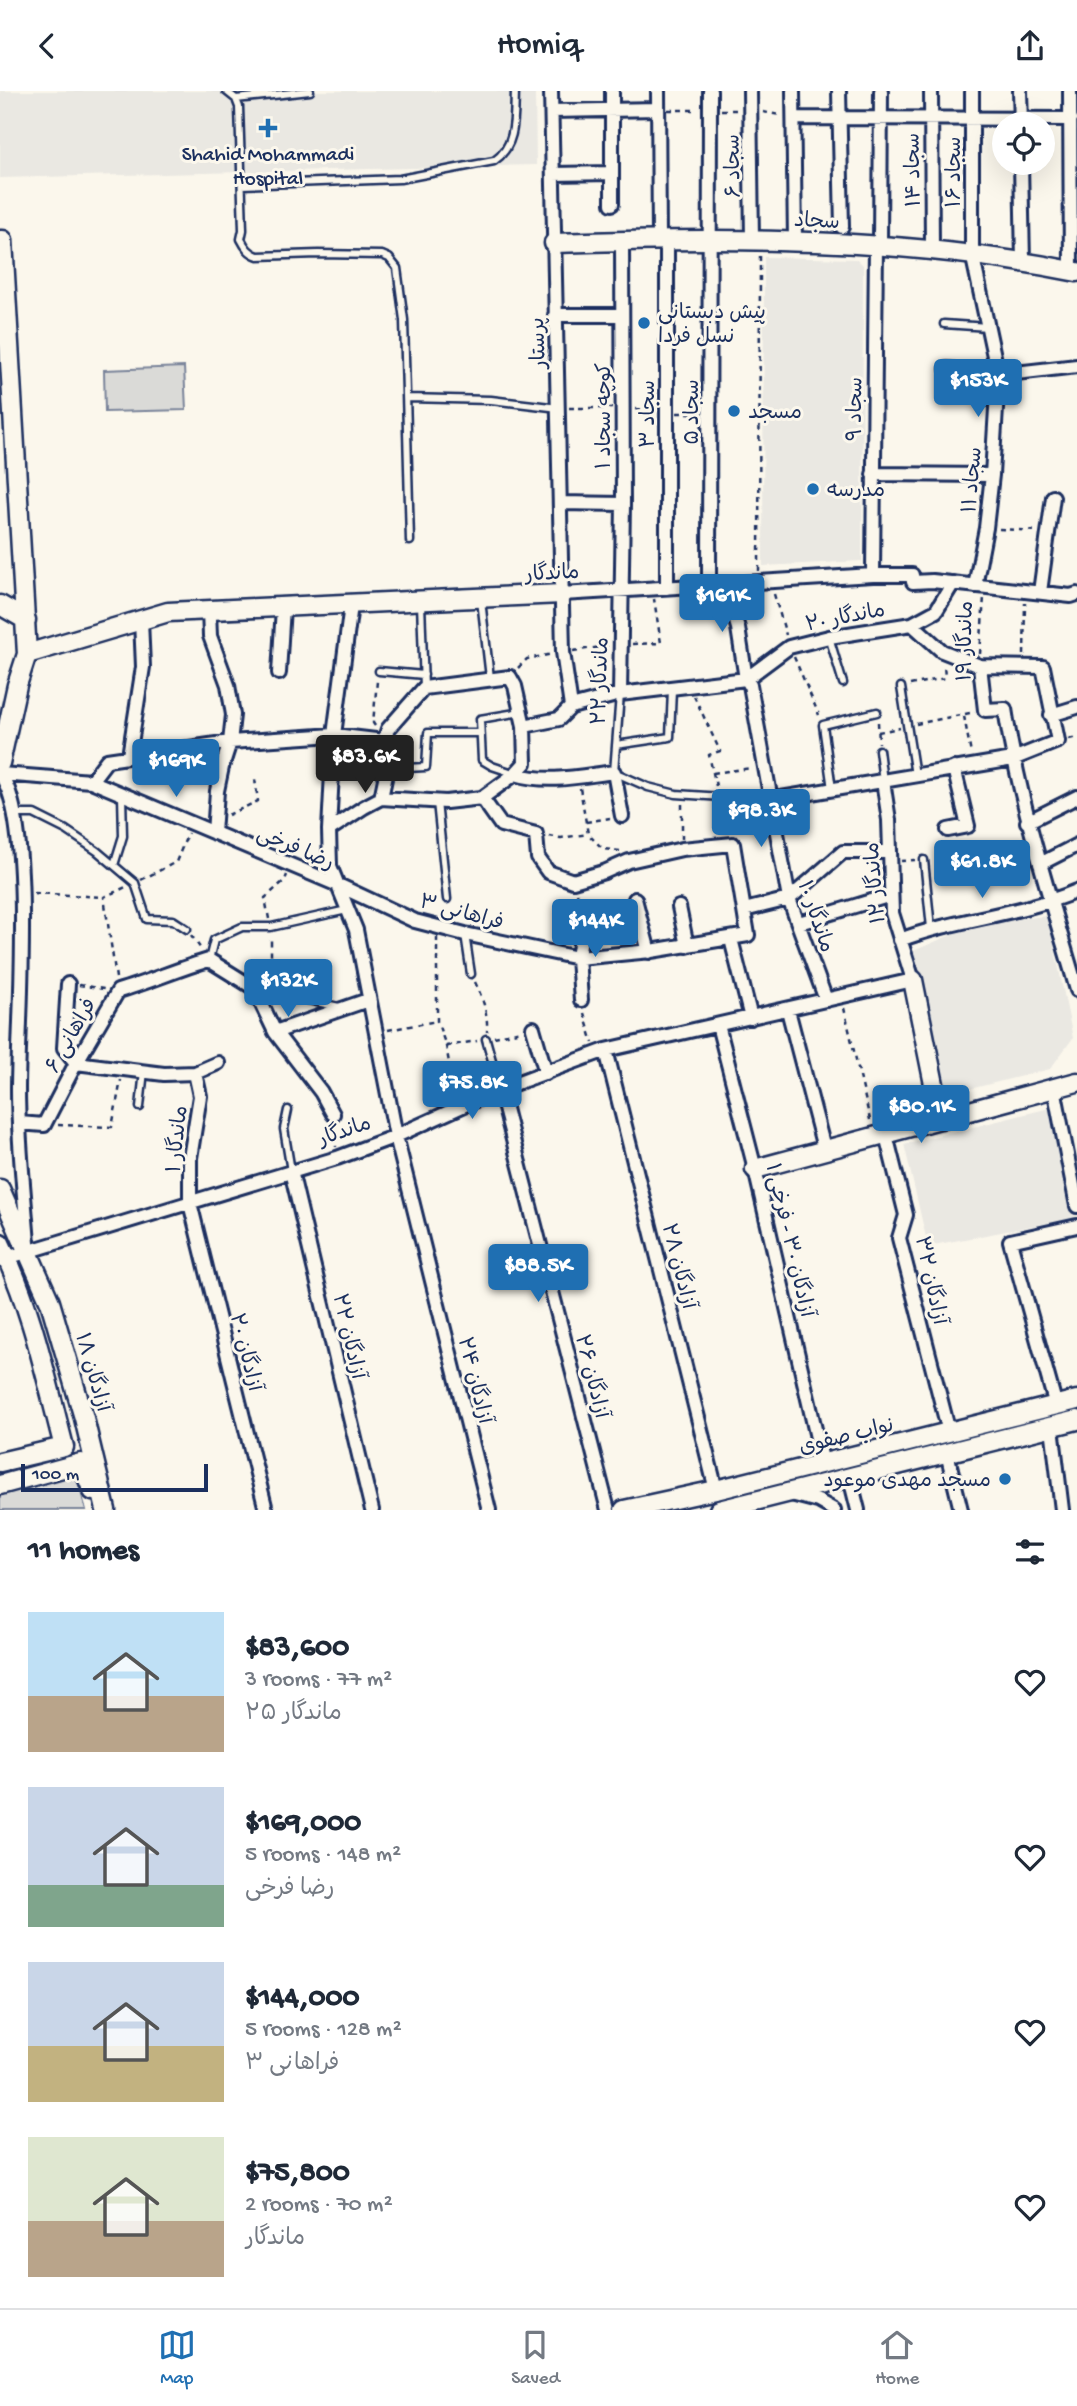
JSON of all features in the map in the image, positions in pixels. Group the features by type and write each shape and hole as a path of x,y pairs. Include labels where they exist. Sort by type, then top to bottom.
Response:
{"street":[{"name":"پرستار","path":"551,91 563,652 571,707"},
{"path":"612,91 612,204"},
{"name":"سجاد ۳","path":"658,91 663,240 667,588"},
{"name":"سجاد ۵","path":"709,585 710,91"},
{"name":"سجاد ۶","path":"750,91 756,240"},
{"path":"793,91 795,241"},
{"path":"839,91 842,227"},
{"name":"سجاد ۹","path":"873,575 881,91"},
{"name":"سجاد ۱۴","path":"931,91 932,249"},
{"name":"سجاد ۱۶","path":"972,91 972,253"},
{"path":"1020,91 1021,112"},
{"path":"1070,91 1074,271"},
{"path":"552,111 658,109"},
{"path":"794,118 992,119"},
{"path":"1055,120 1070,119"},
{"path":"553,174 612,173"},
{"path":"1021,175 1023,262"},
{"name":"سجاد","path":"554,243 711,239 878,244 972,253 1074,271"},
{"path":"0,763 27,653 2,240"},
{"name":"کوچه سجاد ۱","path":"622,241 622,591"},
{"name":"سجاد ۱۱","path":"972,253 998,375 992,475 980,587"},
{"path":"555,315 622,315"},
{"path":"947,369 998,375 1077,366"},
{"path":"873,474 992,475"},
{"path":"1040,592 1053,497"},
{"path":"560,503 623,504"},
{"name":"ماندگار","path":"27,653 168,612 481,599 873,575 912,575 913,582 1077,594"},
{"name":"ماندگار ۲۰","path":"524,726 559,719 571,707 620,694 746,679 789,647 829,637 912,624 936,611 953,583"},
{"name":"ماندگار ۱۰","path":"725,584 738,628 746,679 750,685 789,899 826,1000"},
{"name":"ماندگار ۲۲","path":"620,694 622,591"},
{"path":"0,605 26,620"},
{"name":"آزادگان ۲۴","path":"351,605 334,734 330,866 356,930 396,1136 489,1510"},
{"path":"279,673 283,607"},
{"path":"209,610 210,636 228,685 233,715 230,742 222,767 214,827"},
{"path":"129,756 143,667 141,620"},
{"path":"769,800 1013,759 1059,741 1051,715 1043,667 980,666 942,651 912,624"},
{"name":"ماندگار ۱۹","path":"980,666 985,710 1005,709 1013,759"},
{"path":"329,830 381,799 437,802 482,798 515,774 525,763 524,726 515,686 510,677 424,681 388,729 384,741 387,769 381,799"},
{"path":"1051,715 1077,707"},
{"path":"91,781 107,759 230,742 334,734 384,741"},
{"path":"1013,759 1027,822 1077,990"},
{"path":"948,830 968,826 954,768"},
{"path":"515,774 527,778 559,780 614,772 622,816"},
{"path":"0,774 9,788 18,837 19,1123 29,1250"},
{"name":"رضا فرخی","path":"0,774 91,781 192,824 214,827 290,866 338,885"},
{"name":"ماندگار ۱۲","path":"883,781 889,820 892,913 913,980"},
{"path":"1027,822 1077,797"},
{"path":"482,798 501,825 536,834 538,858 548,872 573,881 629,861 682,849 733,844 744,910 789,899 843,852 890,857"},
{"path":"1040,863 1077,845"},
{"name":"فراهانی ۳","path":"338,885 415,921 578,958 649,952 748,935 744,910"},
{"path":"900,940 931,928 1052,902 1077,891"},
{"path":"799,923 891,895"},
{"path":"635,899 649,952"},
{"path":"679,907 687,946"},
{"path":"581,1000 578,958 584,917"},
{"path":"731,939 751,1018"},
{"path":"209,960 254,988 275,1032 321,1092 333,1114"},
{"name":"فراهانی ۶","path":"44,1125 118,991 209,960"},
{"path":"913,980 941,1119"},
{"name":"ماندگار","path":"2,1254 29,1250 337,1158 396,1136 500,1090 601,1052 913,980"},
{"path":"68,984 64,1048 76,1063"},
{"path":"275,1032 368,1000"},
{"path":"788,1010 825,1152"},
{"name":"آزادگان ۳۰ - فرخی ۱","path":"718,1025 755,1169 823,1464"},
{"path":"533,1028 546,1073"},
{"name":"آزادگان ۲۸","path":"601,1052 716,1490"},
{"name":"ماندگار ۱","path":"76,1063 144,1071 195,1073 200,1096 190,1158 190,1203"},
{"path":"195,1073 218,1063"},
{"path":"755,1169 1077,1082"},
{"path":"1054,1088 1077,1206"},
{"name":"آزادگان ۲۶","path":"500,1090 608,1510"},
{"path":"19,1123 44,1125"},
{"name":"آزادگان ۳۲","path":"880,1137 905,1215 899,1238 949,1432"},
{"name":"آزادگان ۲۲","path":"291,1171 372,1510"},
{"name":"آزادگان ۱۸","path":"0,1189 50,1302 69,1366 103,1510"},
{"name":"آزادگان ۲۰","path":"190,1203 266,1510"},
{"path":"1056,1406 1010,1241 1077,1226"},
{"path":"2,1254 20,1285 31,1318 64,1447 4,1457"},
{"name":"نواب صفوی","path":"624,1510 716,1490 1077,1400"},
{"name":"نواب صفوی","path":"722,1510 1077,1420"},
{"path":"1052,1427 1062,1510"},
{"path":"947,1453 961,1510"},
{"path":"0,1485 80,1463 103,1510"},
{"path":"850,1478 858,1510"},
{"path":"787,1493 818,1501 834,1510"}],"lane":[{"path":"226,91 236,99 239,107 243,230 241,239 252,254 374,255 389,258 397,268 404,320 410,541"},
{"path":"236,99 310,91"},
{"path":"242,185 400,179 494,161 503,155 510,144 515,91"},
{"path":"944,324 988,327"},
{"path":"407,398 491,400 559,408"},
{"path":"481,599 490,678"},
{"path":"379,671 424,681 421,601"},
{"path":"829,637 843,683"},
{"path":"901,687 915,775"},
{"path":"616,745 670,737 672,688"},
{"name":"ماندگار ۲۲","path":"614,772 620,694"},
{"path":"515,774 482,760 480,719 521,712"},
{"path":"832,789 823,725 877,712"},
{"path":"387,769 426,767 428,733 480,733"},
{"path":"879,750 883,781"},
{"path":"614,772 648,787 682,794 769,800"},
{"path":"114,865 123,836 122,794"},
{"path":"437,802 447,899"},
{"path":"15,814 34,814 66,830 135,883 147,919 173,920 187,929"},
{"path":"924,860 931,928"},
{"path":"209,960 214,940 242,927 271,927 348,909"},
{"path":"466,934 471,974"},
{"path":"254,988 341,1008"},
{"path":"486,1039 500,1090"},
{"path":"140,1107 144,1071"},
{"path":"288,1110 285,1129 291,1171"}],"path":[{"path":"658,109 750,110 794,118"},
{"path":"756,240 765,581 789,647 823,725"},
{"path":"986,528 1048,532"},
{"name":"ماندگار ۱۹","path":"980,587 980,666"},
{"path":"510,677 527,659 620,644 661,643 652,589"},
{"path":"1024,666 1025,591"},
{"path":"901,687 945,678 942,651"},
{"path":"379,671 373,723 384,741"},
{"path":"690,686 720,751 709,755 719,798 723,845"},
{"path":"878,732 985,710"},
{"path":"877,712 879,750"},
{"path":"963,715 973,764"},
{"path":"713,773 764,767"},
{"path":"578,777 588,834 603,849 620,851 629,861"},
{"path":"214,827 258,801 255,779"},
{"path":"682,794 682,849"},
{"path":"586,822 622,816"},
{"path":"20,893 104,897 176,862 192,824"},
{"path":"536,834 561,838 588,834"},
{"path":"890,857 924,860"},
{"path":"254,988 271,974 271,927 265,898 285,880 290,866"},
{"path":"568,879 579,897 584,917"},
{"path":"68,984 118,991 104,897"},
{"path":"437,927 437,1021 446,1046 457,1110"},
{"path":"187,929 209,960"},
{"path":"471,974 484,1000 488,1020 486,1039"},
{"path":"842,997 880,1137"},
{"path":"581,1000 601,1052"},
{"path":"375,1033 437,1021"},
{"path":"44,1125 112,1126 122,1069"},
{"path":"333,1114 337,1158"}],"shaded area":[{"name":"Shahid Mohammadi Hospital","path":"0,91 535,91 536,165 0,178"},
{"path":"764,257 857,259 863,265 862,561 763,566"},
{"path":"184,367 186,410 105,412 104,370"},
{"path":"1048,916 1073,1038 1050,1069 942,1096 941,1067 934,1065 909,953 980,922"},
{"path":"1050,1108 1074,1218 928,1246 904,1144"},
{"path":"76,1474 86,1510 0,1510 0,1494"}],"place":[{"name":"Shahid Mohammadi Hospital","path":"268,128"},
{"name":"پیش دبستانی نسل فردا","path":"644,323"},
{"name":"مسجد","path":"734,411"},
{"name":"مدرسه","path":"813,489"},
{"name":"مسجد مهدی موعود","path":"1005,1479"}]}
